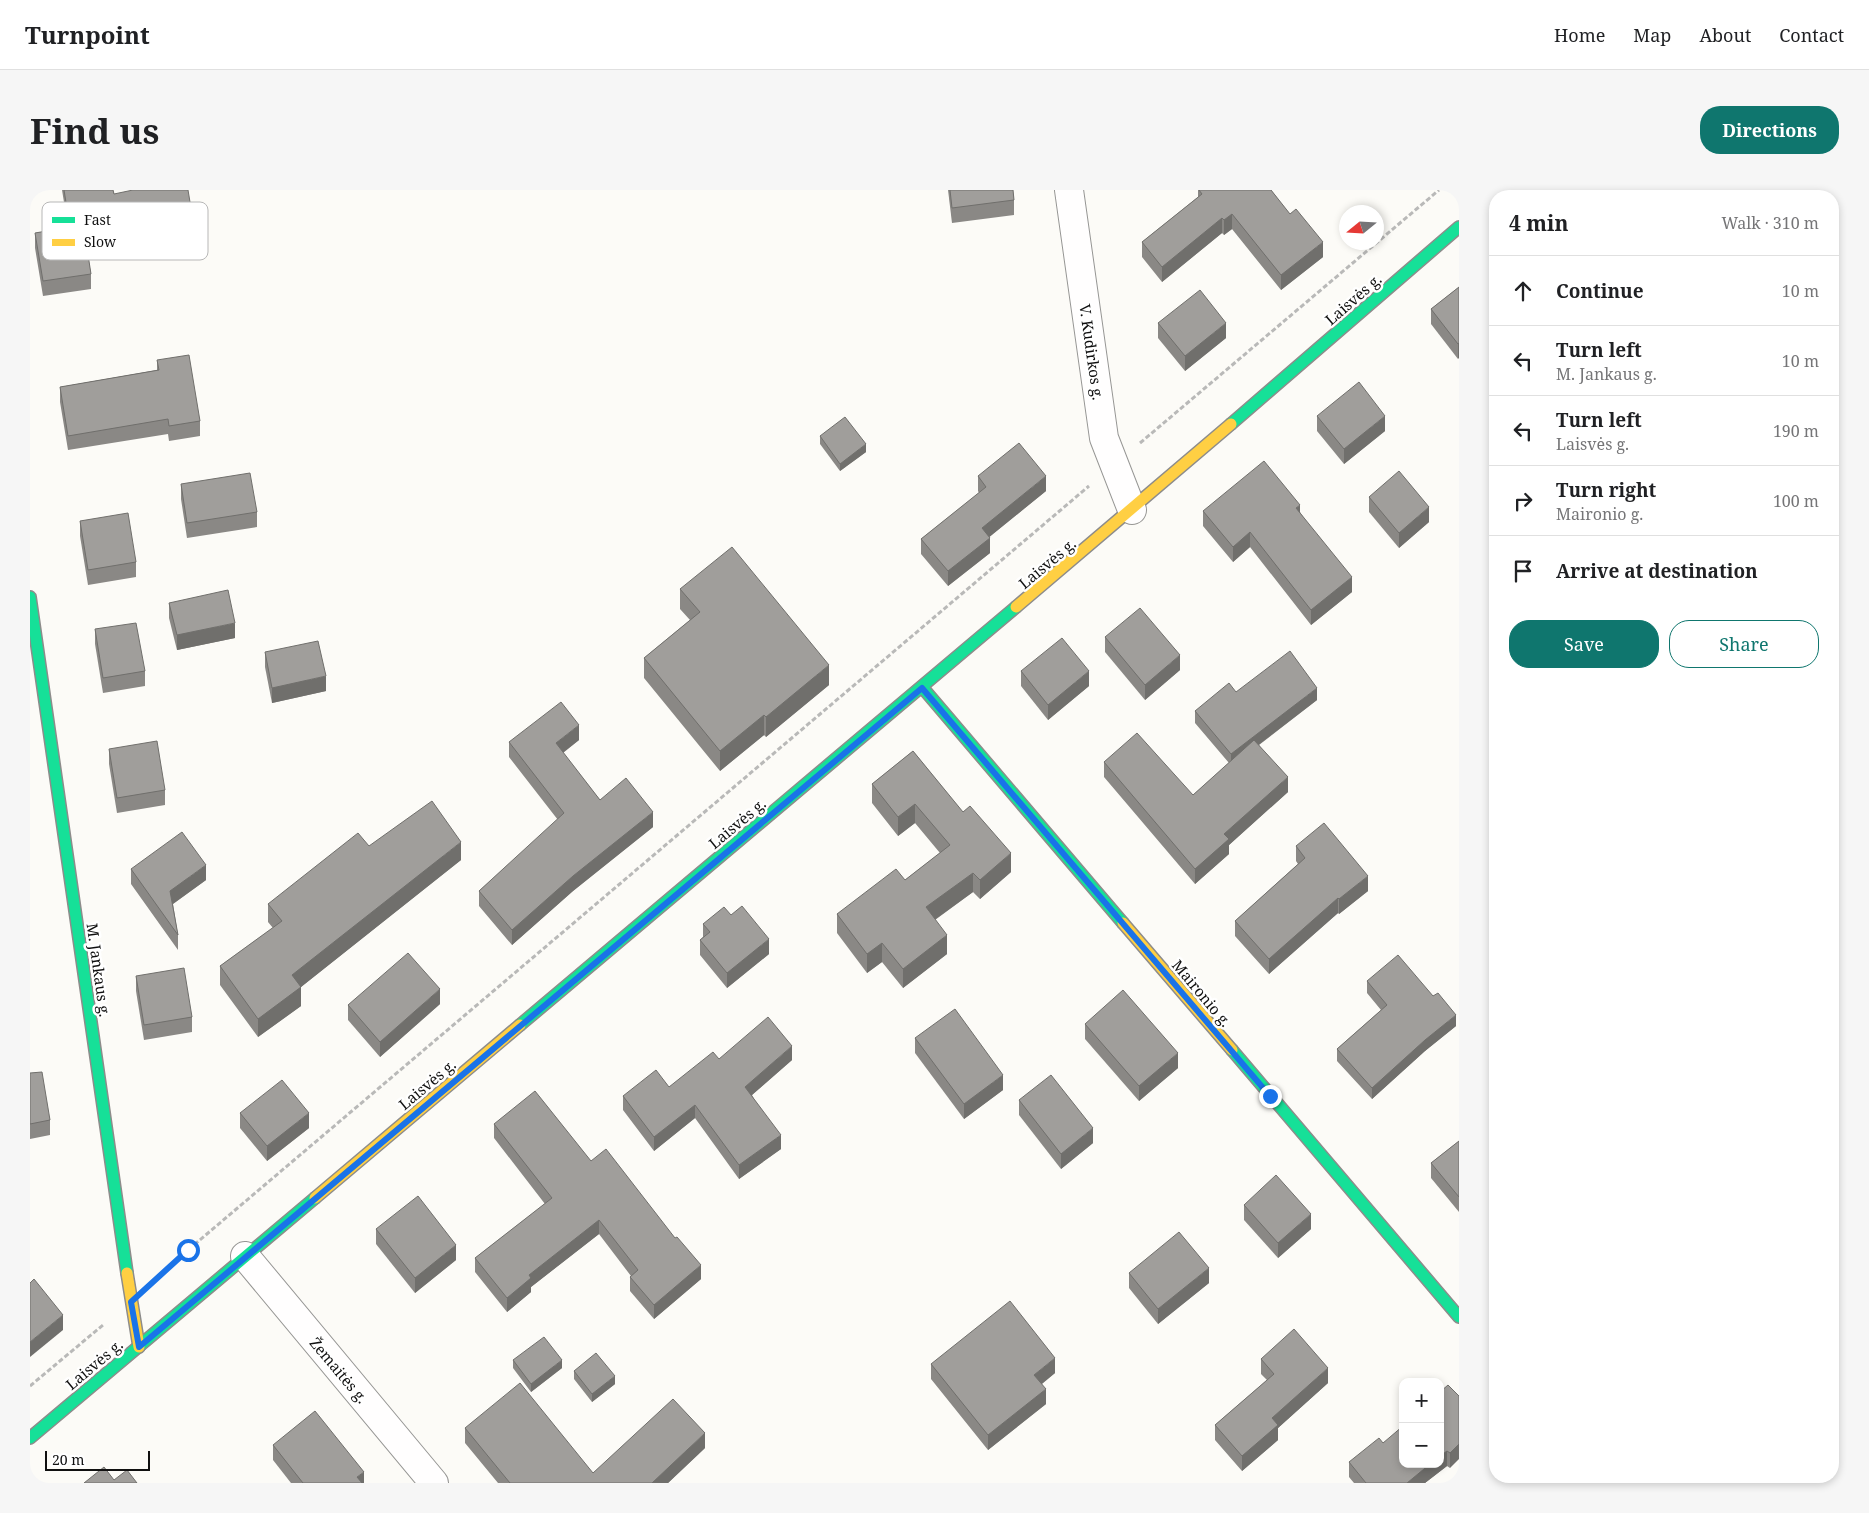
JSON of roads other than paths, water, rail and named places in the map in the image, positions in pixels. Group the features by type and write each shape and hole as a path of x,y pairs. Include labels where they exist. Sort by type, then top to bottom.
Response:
{"main road":[{"name":"Laisvės g.","path":"30,1438 922,688 1132,510 1459,227"},
{"name":"M. Jankaus g.","path":"30,597 139,1347"},
{"name":"Maironio g.","path":"922,688 1459,1317"}],"street":[{"name":"V. Kudirkos g.","path":"1069,190 1104,438 1113,466 1132,510"},
{"name":"Žemaitės g.","path":"245,1256 434,1483"}]}
